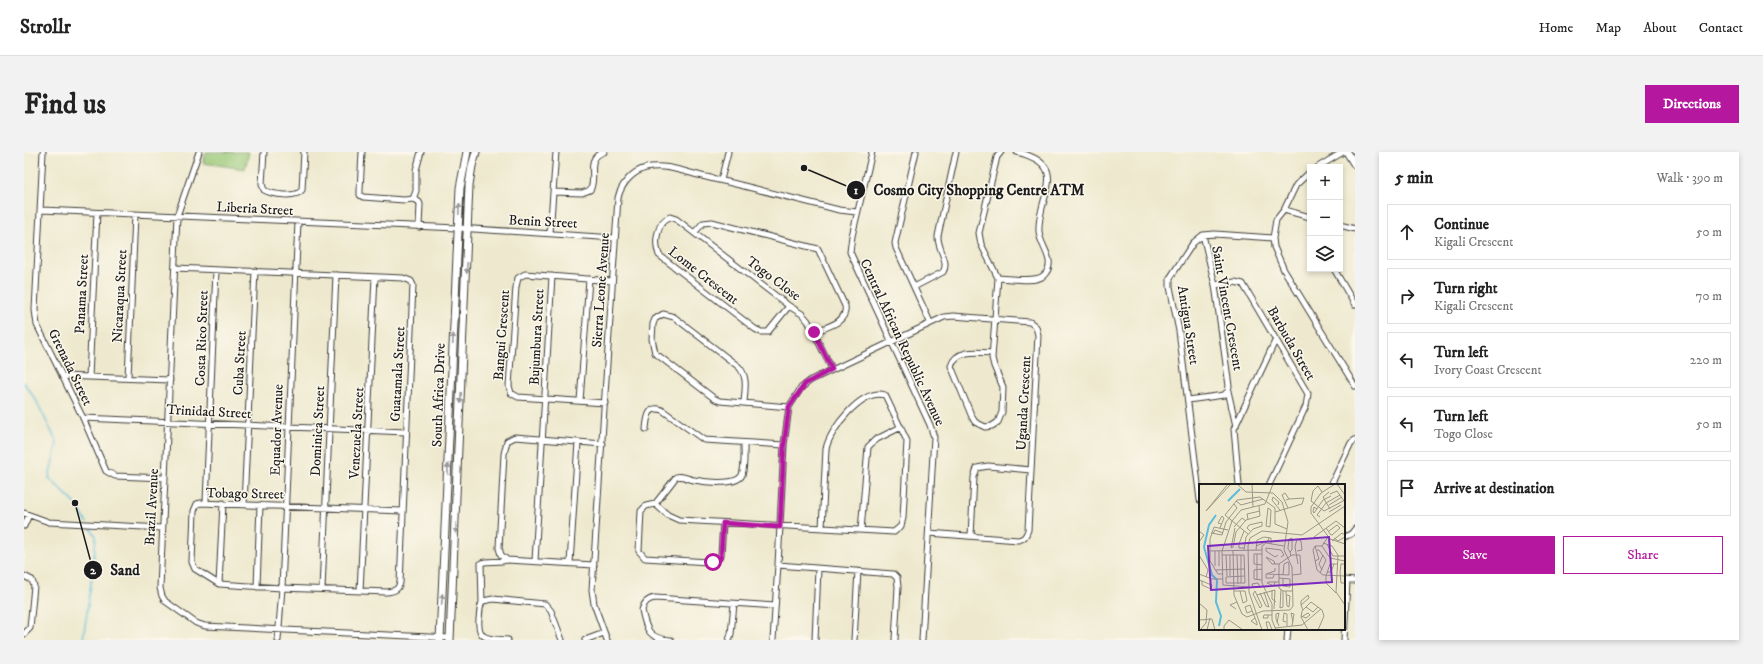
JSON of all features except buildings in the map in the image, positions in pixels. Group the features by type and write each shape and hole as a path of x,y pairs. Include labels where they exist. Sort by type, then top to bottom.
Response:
{"street":[{"name":"Grenada Street","path":"43,152 35,318 109,474 115,476 165,478"},
{"name":"Brazil Avenue","path":"199,152 177,216 162,528 160,588 162,596 165,601 202,625 450,639"},
{"path":"264,152 262,184 264,190 272,193 294,194 302,190 304,152"},
{"path":"362,152 360,195 362,197 404,200 413,199 419,202 420,227"},
{"path":"413,199 416,191 416,170 421,152"},
{"name":"South Africa Drive","path":"440,639 460,188 467,152"},
{"name":"South Africa Drive","path":"450,639 470,185 472,166 476,152"},
{"path":"550,233 556,152"},
{"path":"553,192 582,194 590,190 594,160 597,155 604,152"},
{"path":"721,180 728,152"},
{"name":"Central African Republic Avenue","path":"872,152 857,212 850,245 850,252 933,431 934,445 922,640"},
{"path":"916,152 895,243 930,322"},
{"path":"914,287 943,272 945,269 945,262 937,243 956,152"},
{"path":"992,353 964,353 954,359 951,366 972,417 975,422 985,427 992,426 998,422 1002,412 1003,387 994,366 992,353 996,319 998,278 981,244 979,233 997,157 1001,152"},
{"path":"998,278 1037,279 1044,275 1049,265 1048,253 1040,238 1039,231 1047,192 1048,174 1043,164 1037,158 1017,152"},
{"path":"1323,164 1343,152"},
{"path":"1347,152 1355,165"},
{"name":"Sierra Leone Avenue","path":"607,640 592,599 619,193 628,179 640,170 651,167 665,167 839,210 857,212"},
{"path":"1307,175 1296,185 1284,210 1276,220 1273,238 1276,253 1282,266 1355,386"},
{"name":"Liberia Street","path":"41,210 468,229"},
{"path":"1284,210 1307,216"},
{"name":"Panama Street","path":"89,377 97,213"},
{"name":"Nicaraqua Street","path":"128,378 135,215"},
{"name":"Lome Crescent","path":"695,232 676,219 670,217 665,219 659,227 657,248 659,255 761,332 768,332 772,329 789,306"},
{"path":"695,232 707,221 818,250 846,306 846,312 845,317 841,320 814,332"},
{"name":"Equador Avenue","path":"278,640 282,588 298,222"},
{"path":"1343,226 1355,229"},
{"name":"Benin Street","path":"468,229 615,238"},
{"name":"Togo Close","path":"695,232 789,306 802,314 814,332 832,369"},
{"path":"1203,235 1215,234 1273,238"},
{"name":"Saint Vincent Crescent","path":"1188,400 1224,395 1228,391 1228,375 1215,286 1203,235"},
{"name":"Antigua Street","path":"1199,492 1179,330 1170,280 1174,269 1193,243 1203,235"},
{"name":"Guatamala Street","path":"175,268 403,278 410,281 413,285 398,588 387,592 282,588"},
{"name":"Costa Rico Street","path":"206,502 216,270"},
{"name":"Cuba Street","path":"244,504 255,271"},
{"path":"1336,272 1355,305"},
{"name":"Bangui Crescent","path":"605,403 518,397 511,393 509,386 517,281 521,275 525,274 612,281"},
{"name":"Dominica Street","path":"322,589 336,275"},
{"name":"Bujumbura Street","path":"535,561 552,276"},
{"name":"Venezuela Street","path":"360,591 375,277"},
{"path":"580,401 589,279"},
{"name":"Barbuda Street","path":"1215,286 1235,282 1243,284 1307,392 1308,399 1269,484"},
{"path":"744,402 745,378 744,372 739,367 674,317 663,314 655,319 653,324 652,339 655,353 715,399 720,401 789,407 784,445 773,640"},
{"name":"Uganda Crescent","path":"789,407 805,384 832,369 930,322 950,316 1030,322 1036,327 1038,333 1028,530 1024,537 1018,540 929,533"},
{"path":"1239,484 1234,435 1236,426 1276,339"},
{"path":"62,376 170,380"},
{"path":"1228,391 1236,426"},
{"path":"654,504 674,519 780,527 894,532 901,526 907,441 888,398 882,393 859,402 848,411 827,444 822,528"},
{"path":"646,429 651,410 657,408 704,440 744,444 784,445"},
{"name":"Trinidad Street","path":"83,418 406,432"},
{"path":"861,530 868,447 875,440 901,427"},
{"path":"507,560 501,555 499,548 507,441 515,438 603,444"},
{"path":"1331,484 1351,443 1355,440"},
{"path":"570,563 578,442"},
{"path":"723,523 722,552 720,559 716,561 708,562 645,558 639,551 641,514 646,506 654,504 676,477 683,476 694,480 725,482 734,482 739,480 742,474 744,444"},
{"path":"971,536 974,476 977,468 988,466 1031,470"},
{"name":"Tobago Street","path":"282,588 218,584 195,569 192,562 194,511 197,504 206,502 402,511"},
{"path":"218,584 223,503"},
{"path":"257,587 260,505"},
{"path":"24,526 26,514 49,522 162,528"},
{"path":"1345,537 1352,534 1355,529"},
{"path":"508,640 485,638 480,634 478,628 482,603 481,563 498,563 507,560 594,565"},
{"path":"778,565 890,573 897,578 898,587 895,640"},
{"path":"814,640 818,569"},
{"path":"854,640 858,571"},
{"path":"24,576 32,580 34,586 30,628 24,634"},
{"path":"1345,580 1355,581"},
{"path":"671,640 659,639 650,633 642,610 645,603 649,599 655,598 775,606"},
{"path":"482,603 485,600 493,599 544,604 551,611 562,640"},
{"path":"729,640 734,604"},
{"path":"1287,640 1288,630"},
{"path":"1344,630 1344,640"},
{"path":"585,640 604,633"}],"green space":[{"path":"206,152 249,152 245,169 203,163"}],"waterway":[{"path":"24,383 36,400 57,443 49,478 75,503 87,523"},
{"path":"83,640 96,536 89,526"}],"place":[{"name":"Cosmo City Shopping Centre ATM","path":"804,168"},
{"name":"Sand","path":"75,503"}],"route":[{"path":"713,562 720,559 722,552 723,523 780,527 784,445 789,407 792,400 805,384 832,369 814,332"}]}
